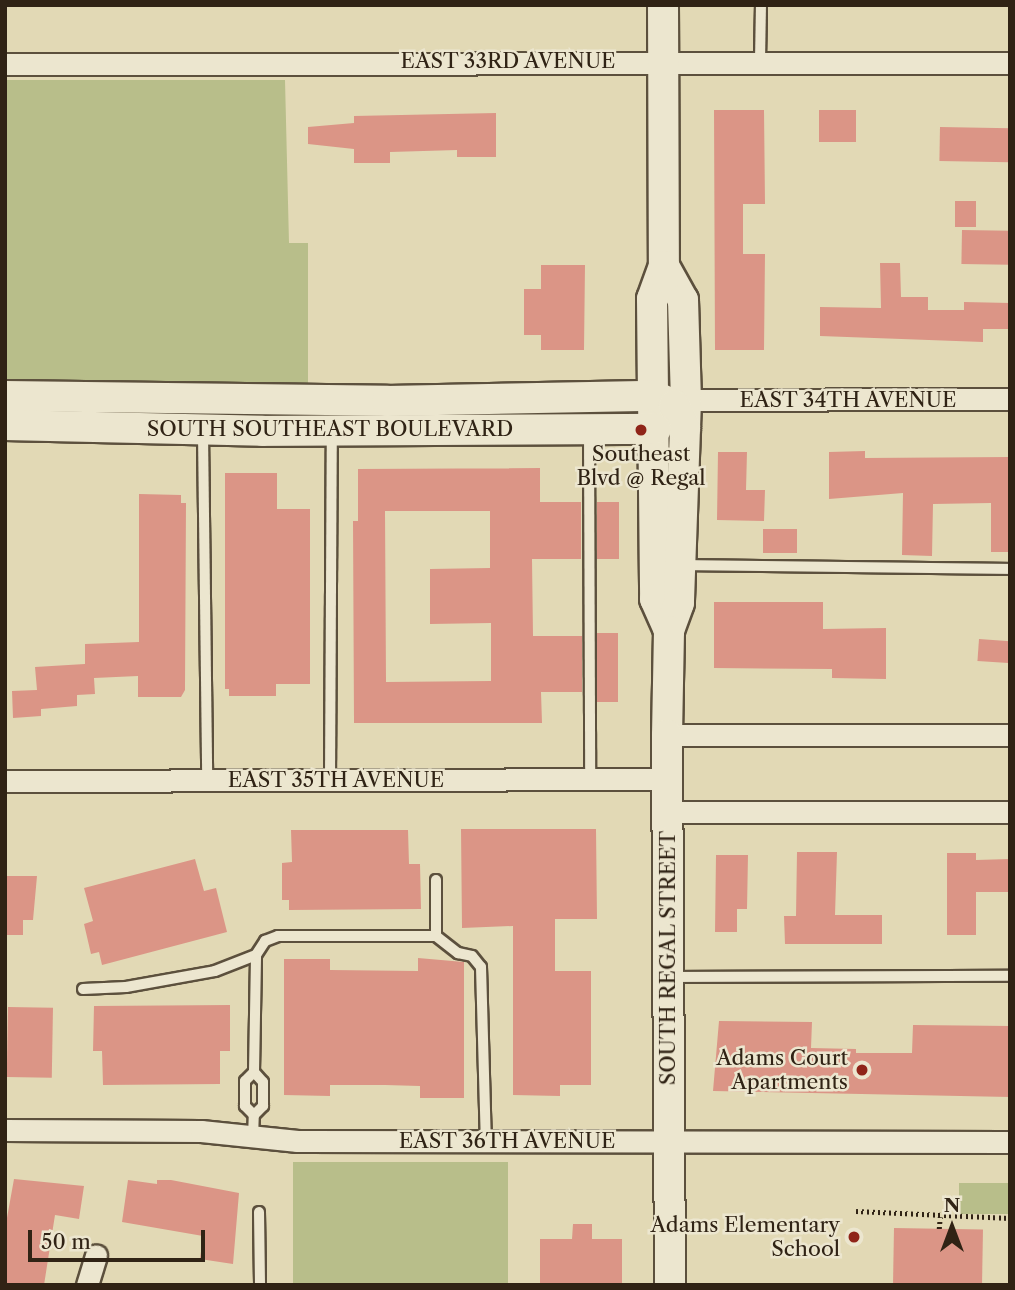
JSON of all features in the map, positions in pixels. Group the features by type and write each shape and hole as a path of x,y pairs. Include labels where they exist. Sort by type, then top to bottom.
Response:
{"main road":[{"name":"SOUTH REGAL STREET","path":"663,5 664,266 652,299 675,408 681,565 679,603 669,631 667,735 670,1285"},
{"name":"SOUTH REGAL STREET","path":"664,266 683,300 684,356 675,408 656,429 654,599 669,631"},
{"name":"SOUTH SOUTHEAST BOULEVARD","path":"5,396 675,408"},
{"name":"SOUTH SOUTHEAST BOULEVARD","path":"5,425 332,431 656,429"}],"street":[{"name":"EAST 33RD AVENUE","path":"5,64 663,60 1010,63"},
{"name":"EAST 34TH AVENUE","path":"675,408 1010,400"},
{"path":"667,735 1010,735"},
{"name":"EAST 35TH AVENUE","path":"5,781 667,779"},
{"path":"667,811 1010,812"},
{"name":"EAST 36TH AVENUE","path":"5,1130 201,1132 253,1138 486,1141 1010,1142"},
{"path":"87,1285 96,1255"}],"lane":[{"path":"760,61 761,5"},
{"path":"589,428 590,779"},
{"path":"203,430 207,780"},
{"path":"330,780 332,431"},
{"path":"681,565 1010,569"},
{"path":"436,880 436,936"},
{"path":"254,1115 245,1106 245,1081 254,1072 256,955 265,940 278,936 436,936 458,953 472,956 481,967 486,1141"},
{"path":"83,989 126,987 215,971 256,955"},
{"path":"668,977 1010,976"},
{"path":"253,1138 254,1115 264,1106 264,1082 254,1072"},
{"path":"260,1212 260,1285"}],"path":[{"path":"856,1211 1010,1219"},
{"path":"939,1228 940,1217"}],"green space":[{"path":"5,80 285,80 289,243 308,243 308,387 5,381"},
{"path":"293,1162 508,1162 508,1285 293,1285"},
{"path":"959,1183 1010,1183 1010,1214 959,1214"}],"building":[{"path":"714,110 764,110 765,204 743,204 743,254 765,254 764,350 715,350"},
{"path":"819,110 856,110 856,142 819,142"},
{"path":"496,113 496,157 457,157 457,150 390,152 390,163 354,163 354,149 308,144 308,127 354,123 354,116"},
{"path":"940,127 1010,128 1009,162 939,161"},
{"path":"955,201 976,201 976,227 955,227"},
{"path":"962,230 1010,231 1009,265 961,264"},
{"path":"880,263 900,263 901,297 928,297 928,310 964,310 964,302 1010,303 1010,329 983,329 983,342 820,336 820,307 881,308"},
{"path":"541,265 585,265 584,350 541,350 541,335 524,335 524,289 541,289"},
{"path":"865,451 865,458 1010,457 1010,552 991,552 991,503 933,504 932,556 902,555 903,493 829,499 829,452"},
{"path":"718,452 747,452 746,490 765,490 764,521 717,520"},
{"path":"540,468 540,502 581,502 581,559 532,559 533,636 582,636 582,692 541,692 542,723 354,723 353,521 358,521 358,469","holes":["385,511 490,511 490,568 430,569 430,624 491,623 491,681 386,682"]},
{"path":"225,473 277,473 277,509 310,509 310,684 276,684 276,696 229,696 229,689 225,689"},
{"path":"139,494 181,495 181,503 186,503 185,690 181,697 138,697 138,676 94,678 95,694 77,695 77,706 41,709 41,716 13,718 12,691 37,690 35,667 85,664 85,644 139,642"},
{"path":"597,502 619,502 619,559 597,559"},
{"path":"763,529 797,529 797,553 763,553"},
{"path":"714,602 823,602 823,629 886,628 886,679 832,678 832,669 714,668"},
{"path":"597,633 618,633 618,702 597,702"},
{"path":"979,639 1010,641 1008,663 977,661"},
{"path":"461,829 596,829 597,919 555,919 555,971 591,971 591,1085 560,1085 560,1096 513,1095 513,926 462,928"},
{"path":"291,830 408,830 409,864 420,864 421,909 289,910 289,900 282,900 282,863 292,862"},
{"path":"797,852 837,852 835,915 882,915 882,944 785,944 784,916 796,916"},
{"path":"947,853 976,853 976,860 1010,859 1010,892 976,892 976,935 947,935"},
{"path":"716,855 748,855 747,909 737,909 737,932 715,932"},
{"path":"195,859 204,891 216,888 227,932 102,965 99,952 91,954 84,924 93,921 84,888"},
{"path":"5,876 37,876 33,920 23,920 23,935 5,935"},
{"path":"418,958 464,962 464,1098 420,1098 420,1086 385,1085 330,1085 330,1096 284,1095 284,959 330,959 330,970 418,971"},
{"path":"230,1005 230,1051 220,1051 220,1084 103,1085 102,1051 93,1051 94,1006"},
{"path":"8,1007 53,1008 52,1078 7,1077"},
{"name":"Adams Court Apartments","path":"719,1021 812,1022 811,1048 856,1049 856,1053 912,1053 913,1025 1010,1026 1010,1097 713,1091"},
{"path":"14,1179 84,1186 79,1219 55,1215 44,1285 5,1285 5,1229"},
{"path":"128,1180 157,1184 157,1180 171,1180 239,1193 233,1264 200,1259 203,1236 122,1222"},
{"path":"573,1224 592,1224 592,1239 622,1239 622,1285 540,1285 540,1239 572,1239"},
{"path":"894,1228 983,1230 982,1285 893,1285"}],"place":[{"name":"Southeast Blvd @ Regal","path":"641,430"},
{"name":"Adams Court Apartments","path":"862,1070"},
{"name":"Adams Elementary School","path":"854,1237"}]}
